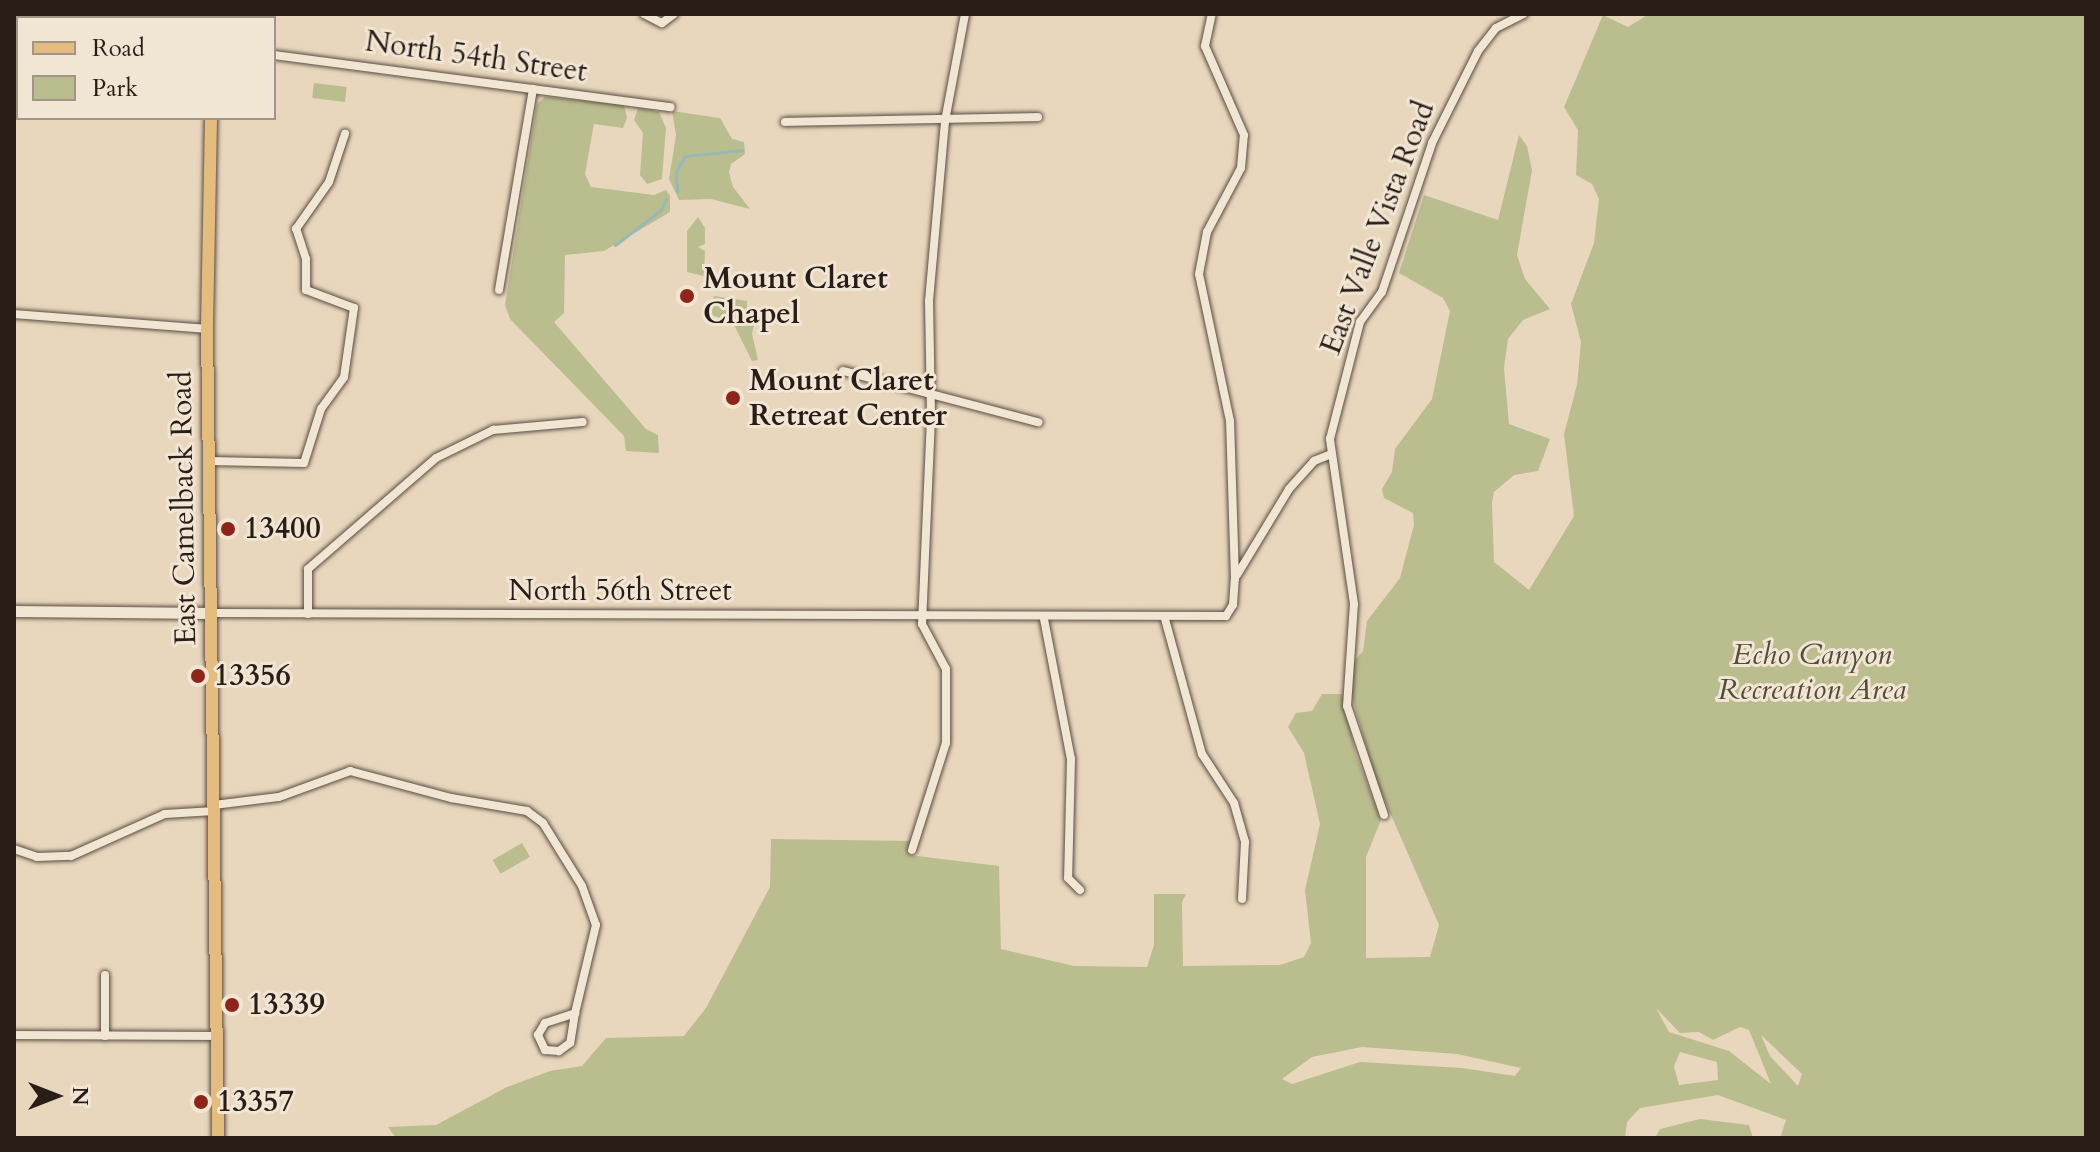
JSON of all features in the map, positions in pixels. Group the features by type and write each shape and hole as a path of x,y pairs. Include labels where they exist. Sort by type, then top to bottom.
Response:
{"main road":[{"name":"East Camelback Road","path":"211,120 207,329 218,1138"},
{"name":"North 56th Street","path":"14,611 212,613"}],"street":[{"path":"644,14 662,23 674,14"},
{"path":"912,850 946,743 946,669 925,632 922,616 932,260 945,121 965,14"},
{"path":"1212,14 1205,46 1244,135 1241,168 1207,232 1199,274 1230,421 1235,579"},
{"name":"East Valle Vista Road","path":"1384,815 1347,706 1354,604 1331,454 1333,427 1360,322 1382,292 1432,143 1478,51 1496,28 1524,14"},
{"name":"North 54th Street","path":"276,55 671,107"},
{"path":"499,290 533,89"},
{"path":"785,122 1038,117"},
{"path":"210,461 304,463 321,409 344,377 354,308 306,290 306,259 296,229 329,182 345,134"},
{"path":"14,314 207,329"},
{"path":"843,371 1038,422"},
{"path":"308,614 308,569 436,458 493,430 583,422"},
{"path":"1235,579 1289,489 1314,461 1331,454"},
{"name":"North 56th Street","path":"212,613 1165,619 1226,616 1235,579"},
{"path":"1044,619 1071,759 1068,878 1080,890"},
{"path":"1165,619 1198,743 1234,803 1245,842 1242,899"},
{"path":"14,849 37,857 71,856 165,814 279,797 350,771 527,811 543,823 582,886 596,925 570,1043 559,1051 545,1050 538,1035 545,1023 575,1013"},
{"path":"105,975 105,1036"},
{"path":"14,1035 217,1036"}],"green space":[{"name":"Echo Canyon Recreation Area","path":"1649,14 2086,14 2086,1138 1780,1138 1786,1120 1718,1095 1640,1108 1627,1122 1625,1138 396,1138 388,1127 436,1125 507,1087 550,1071 582,1066 606,1038 684,1036 706,1008 770,887 771,839 911,841 909,855 999,866 1001,949 1074,966 1147,967 1154,945 1154,894 1186,894 1182,902 1183,966 1280,965 1304,957 1311,943 1305,890 1320,824 1304,753 1288,727 1296,713 1312,711 1322,694 1342,694 1356,755 1381,820 1366,857 1366,958 1430,957 1439,925 1375,778 1352,696 1352,664 1363,651 1367,621 1400,578 1414,525 1413,513 1384,498 1382,489 1392,472 1395,449 1432,399 1450,311 1443,298 1399,273 1424,195 1498,220 1519,135 1527,146 1532,170 1517,255 1525,279 1550,309 1523,320 1508,339 1504,368 1509,424 1550,439 1538,471 1514,475 1494,492 1492,503 1494,562 1529,590 1574,516 1564,434 1577,385 1581,342 1571,304 1594,243 1599,199 1592,184 1576,175 1578,130 1564,107 1603,15 1628,27","holes":["1656,1008 1680,1033 1699,1032 1713,1040 1740,1027 1749,1030 1771,1084 1729,1051 1669,1032","1761,1035 1802,1074 1798,1086 1770,1056","1362,1047 1457,1054 1521,1068 1515,1076 1462,1068 1360,1062 1292,1084 1282,1079 1312,1057","1680,1052 1717,1062 1718,1080 1679,1085 1674,1066"]},
{"path":"314,83 347,87 345,102 312,98"},
{"path":"545,97 624,105 627,118 623,128 594,124 585,174 591,187 654,195 666,190 670,196 670,212 604,251 565,255 564,313 554,322 646,429 658,435 659,453 626,451 624,436 510,319 505,305 537,104"},
{"path":"638,108 659,112 666,128 662,179 647,184 640,175 643,133 634,120"},
{"path":"672,111 720,118 732,139 744,142 745,154 731,164 729,172 733,187 750,209 711,199 679,200 669,179 676,135"},
{"path":"698,217 705,228 705,244 698,247 705,251 704,276 687,272 687,231"},
{"path":"714,296 747,301 747,318 755,320 752,334 758,360 752,361 733,323 709,314"},
{"path":"522,843 530,857 501,874 493,860"},
{"path":"1700,1119 1749,1125 1753,1138 1655,1138 1660,1129"}],"waterway":[{"path":"677,192 676,172 685,156 743,150"},
{"path":"615,245 661,210 666,199"}],"place":[{"name":"Mount Claret Chapel","path":"687,296"},
{"name":"Mount Claret Retreat Center","path":"733,398"},
{"name":"13400","path":"228,529"},
{"name":"13356","path":"198,676"},
{"name":"13339","path":"232,1005"},
{"name":"13357","path":"201,1102"}]}
